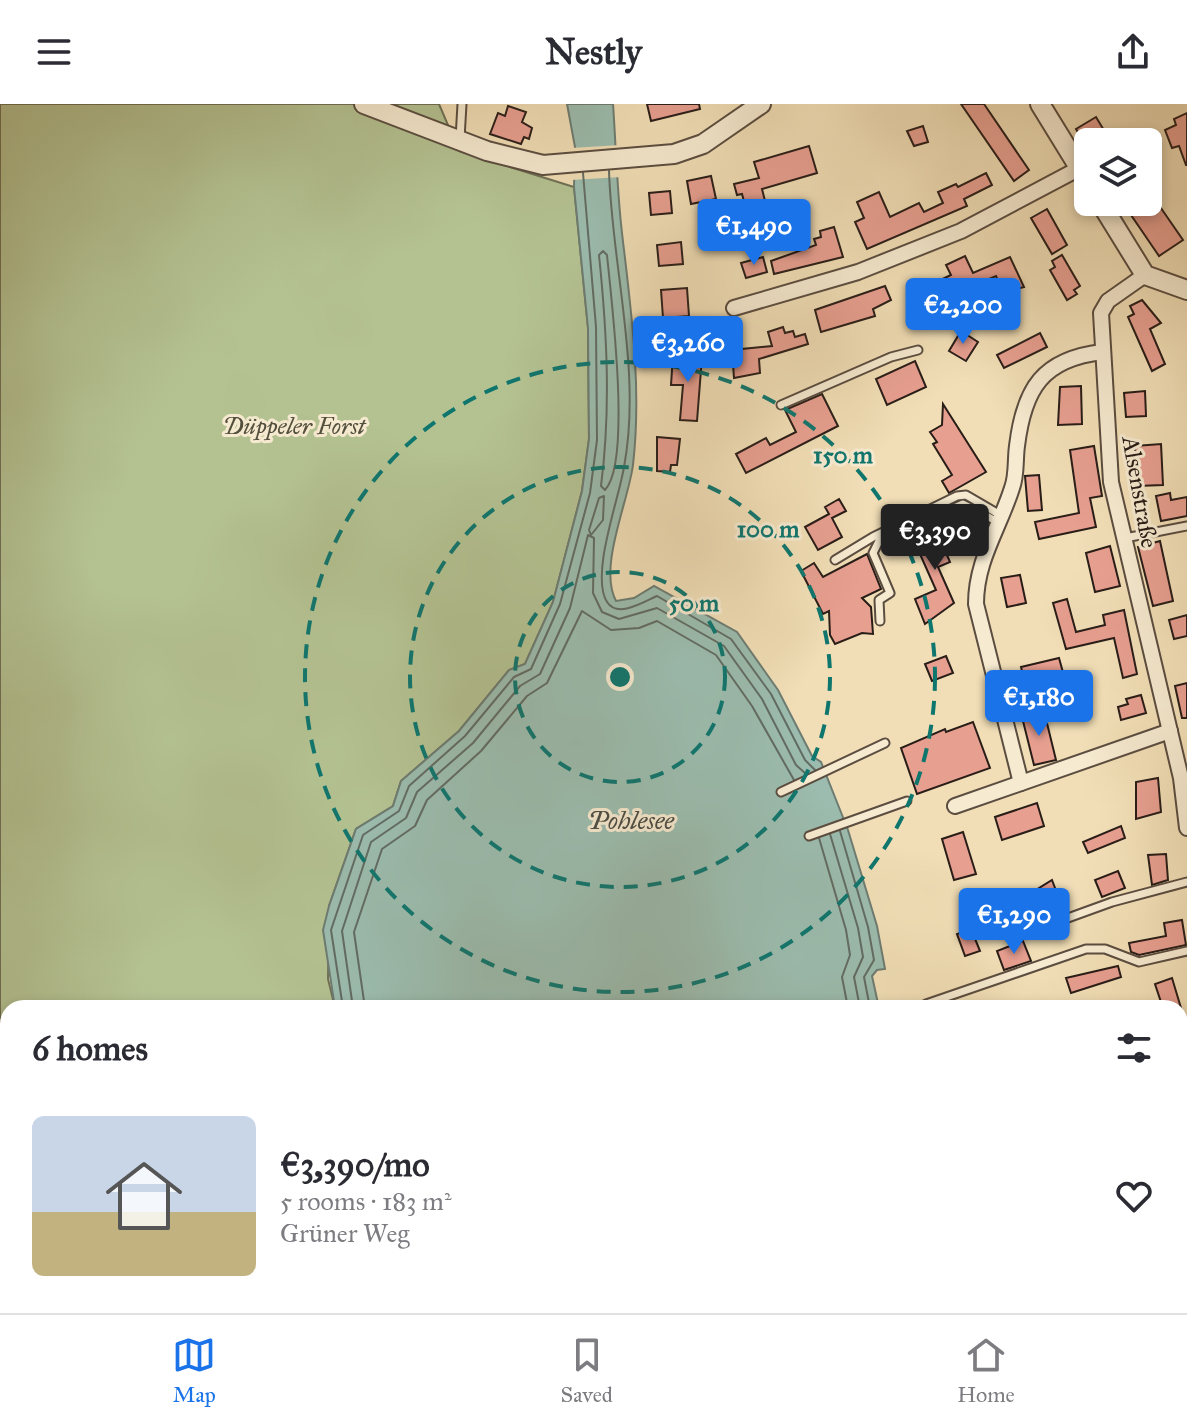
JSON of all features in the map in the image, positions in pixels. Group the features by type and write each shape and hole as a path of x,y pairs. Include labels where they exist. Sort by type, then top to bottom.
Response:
{"street":[{"path":"364,104 460,141 543,165 647,159 703,144 761,104"},
{"path":"1040,104 1074,159"},
{"path":"734,308 858,272 961,231 1074,180"},
{"path":"1109,216 1145,275 1187,290"},
{"name":"Alsenstraße","path":"1145,275 1103,309 1102,352 1111,482 1170,731 1184,777 1187,828"},
{"path":"1021,783 976,604 982,557 1014,483 1023,411 1036,383 1063,360 1102,352"},
{"path":"955,806 1170,731"}],"lane":[{"path":"460,141 462,104"},
{"path":"781,405 891,357 918,350"},
{"path":"835,560 873,537 957,496 966,495 1001,519"},
{"path":"880,621 879,600 890,593 873,553 879,541 963,504 1001,519"},
{"path":"1125,538 1187,526"},
{"path":"781,792 885,743"},
{"path":"809,836 907,801"},
{"path":"1032,931 1112,902 1187,882"},
{"path":"938,1000 1086,949 1105,949 1145,962 1187,951"}],"green space":[{"name":"Düppeler Forst","path":"0,104 439,104 459,151 574,187 588,328 589,439 582,491 553,602 525,664 509,670 459,731 401,781 393,806 356,829 329,906 328,979 333,1000 0,1000"}],"water":[{"name":"Pohlesee","path":"567,104 613,104 636,407 633,465 612,553 611,587 616,601 634,598 654,586 737,632 778,690 812,756 821,762 848,830 877,926 885,969 877,970 872,976 877,1000 334,1000 323,930 356,829 393,806 401,781 459,731 509,670 525,664 553,602 582,491 589,439 588,328 574,187 575,147"}],"pier":[{"path":"620,145 621,177 571,180 571,148"}],"building":[{"path":"647,104 699,104 700,109 651,121"},
{"path":"961,104 984,104 1029,170 1014,181"},
{"path":"508,106 526,112 522,122 532,128 529,139 524,137 521,144 490,134 498,113 505,116"},
{"path":"1187,113 1186,165 1179,146 1172,148 1165,130 1176,125 1174,119"},
{"path":"1096,117 1103,128 1078,128"},
{"path":"923,126 928,142 914,146 907,131"},
{"path":"809,146 817,173 762,189 766,205 746,209 742,194 737,195 734,184 759,178 754,162"},
{"path":"986,173 992,185 964,199 967,206 867,249 855,222 864,218 857,202 879,192 890,217 919,203 924,212 943,203 938,192 956,184 958,187"},
{"path":"711,176 716,199 691,204 687,181"},
{"path":"670,191 672,213 651,215 649,193"},
{"path":"1047,209 1067,245 1052,254 1031,218"},
{"path":"1162,210 1183,240 1159,256 1132,216 1162,216"},
{"path":"834,227 843,257 774,274 771,261 816,245 814,239 821,237 820,231"},
{"path":"681,242 683,264 659,266 657,245"},
{"path":"1062,255 1080,286 1074,290 1077,294 1067,300 1050,270 1055,267 1052,261"},
{"path":"965,256 973,273 1010,257 1024,287 1003,292 996,276 941,299 934,283 951,275 946,265"},
{"path":"763,257 767,272 746,278 741,263"},
{"path":"885,286 891,300 873,309 875,316 821,332 815,310"},
{"path":"687,288 689,316 663,318 661,290"},
{"path":"940,296 949,316 929,325 917,307"},
{"path":"1142,300 1161,323 1150,329 1165,364 1152,371 1128,317 1134,314 1130,306"},
{"path":"783,327 785,333 793,331 795,337 805,334 808,344 759,359 760,373 734,378 732,350 772,346 768,332"},
{"path":"961,331 978,342 966,361 949,351"},
{"path":"1040,333 1047,347 1004,368 997,355"},
{"path":"673,355 702,357 697,421 680,420 683,385 671,385"},
{"path":"915,361 926,387 887,405 876,379"},
{"path":"1081,386 1082,424 1058,425 1060,387"},
{"path":"1145,391 1146,416 1126,417 1124,393"},
{"path":"822,394 838,426 746,473 736,454 766,438 770,445 796,432 785,410"},
{"path":"943,404 986,472 949,493 942,481 952,475 933,444 937,442 930,432 942,425"},
{"path":"657,437 680,439 677,465 671,465 670,472 657,471"},
{"path":"1161,444 1163,485 1137,486 1135,446"},
{"path":"1094,446 1102,496 1090,498 1096,527 1039,539 1035,522 1079,513 1070,450"},
{"path":"1039,475 1042,510 1028,511 1025,476"},
{"path":"1170,493 1171,500 1187,497 1187,516 1161,521 1156,496"},
{"path":"839,499 846,511 832,518 842,537 818,550 805,527 829,514 825,507"},
{"path":"942,521 951,540 942,544 950,562 938,567 954,603 925,624 915,599 936,590 920,554 928,551 919,532"},
{"path":"1160,541 1173,601 1153,606 1138,547"},
{"path":"1110,546 1120,586 1095,592 1086,553"},
{"path":"867,554 881,589 862,598 871,607 873,634 862,633 835,644 830,635 829,611 823,614 801,571 814,563 823,577"},
{"path":"1020,575 1026,603 1007,607 1001,578"},
{"path":"1067,599 1076,632 1105,625 1103,615 1124,610 1137,674 1123,678 1114,638 1066,649 1053,603"},
{"path":"1187,615 1187,636 1174,639 1169,620"},
{"path":"946,656 953,673 932,681 925,664"},
{"path":"1059,658 1064,676 1049,679 1047,673 1024,679 1021,667"},
{"path":"1187,683 1187,718 1182,718 1175,686"},
{"path":"1141,695 1146,713 1121,720 1118,707 1128,704 1126,699"},
{"path":"1044,711 1056,760 1034,765 1022,717"},
{"path":"973,722 990,768 917,794 901,748 945,729 946,732"},
{"path":"1158,778 1161,812 1136,819 1136,782"},
{"path":"1037,803 1044,826 1002,840 995,817"},
{"path":"1121,826 1125,838 1088,853 1083,842"},
{"path":"963,832 976,874 954,880 942,839"},
{"path":"1166,854 1168,880 1152,885 1148,855"},
{"path":"1118,871 1125,888 1102,897 1095,880"},
{"path":"1052,880 1064,912 1039,922 1028,895"},
{"path":"998,909 1003,922 976,933 971,920"},
{"path":"1182,920 1186,945 1139,955 1131,952 1129,943 1166,936 1164,923"},
{"path":"971,929 980,951 965,956 957,934"},
{"path":"1023,941 1031,961 1004,970 997,951"},
{"path":"1118,966 1121,977 1071,993 1066,978"},
{"path":"1172,978 1179,1000 1160,1000 1155,984"}]}
